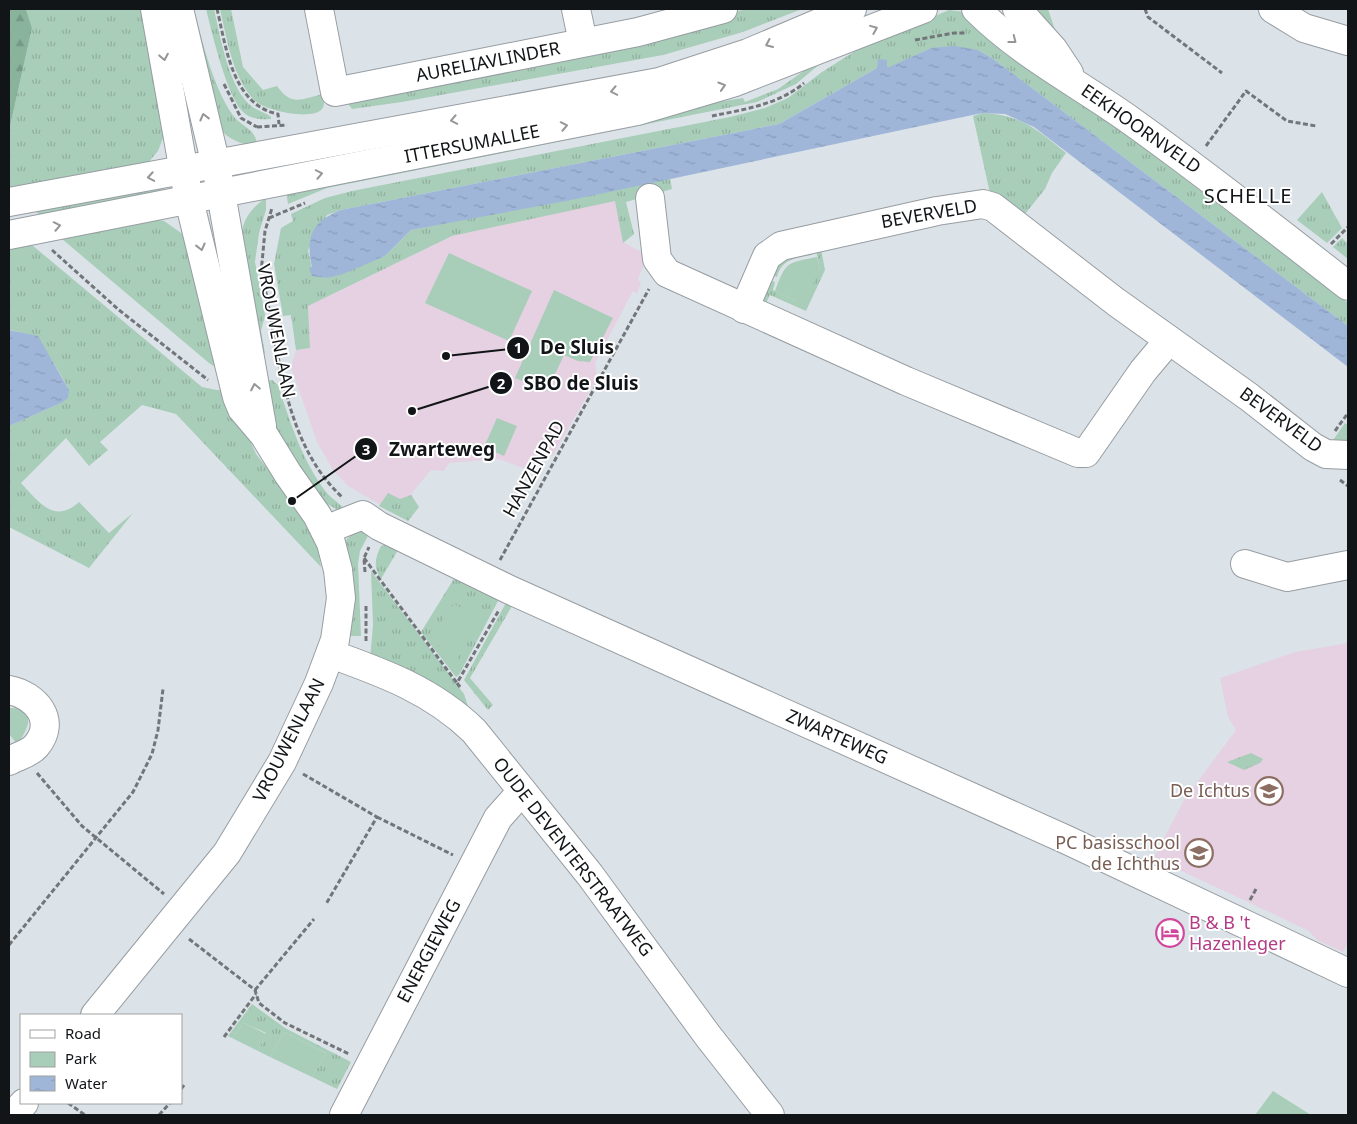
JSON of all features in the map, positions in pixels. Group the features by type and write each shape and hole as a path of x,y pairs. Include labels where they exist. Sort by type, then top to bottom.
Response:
{"street":[{"name":"VROUWENLAAN","path":"96,1014 227,853 282,762 331,654 338,627 341,598 335,556 325,530 264,434 243,377 189,200 155,9"},
{"name":"VROUWENLAAN","path":"179,9 222,194 243,377"},
{"name":"AURELIAVLINDER","path":"319,9 335,92 638,32 723,9"},
{"path":"576,9 583,42"},
{"name":"ITTERSUMALLEE","path":"9,202 659,82 748,53 852,9"},
{"name":"ITTERSUMALLEE","path":"9,235 637,111 735,82 923,9"},
{"name":"EEKHOORNVELD","path":"976,9 1006,35 1056,72 1075,82 1193,165 1348,286"},
{"name":"EEKHOORNVELD","path":"1017,9 1053,49 1075,82"},
{"path":"1273,9 1304,28 1348,41"},
{"path":"650,198 657,259 667,272 744,309 906,381 1078,454 1086,453 1143,371 1169,340"},
{"name":"BEVERVELD","path":"744,309 767,256 781,246 928,213 983,204 993,207 1116,302 1249,397 1312,447 1326,454 1348,455"},
{"path":"325,530 363,515"},
{"name":"ZWARTEWEG","path":"363,515 379,526 500,585 1067,840 1348,973"},
{"path":"1245,564 1287,577 1348,565"},
{"name":"OUDE DEVENTERSTRAATWEG","path":"331,654 394,678 424,693 453,711 474,731 590,875 708,1036 770,1115"},
{"path":"9,690 30,696 36,703 44,720 41,738 36,746 15,758"},
{"name":"ENERGIEWEG","path":"344,1115 498,818 522,791"},
{"path":"13,1115 23,1104"}],"path":[{"path":"217,9 228,57 241,87 258,106 278,114 279,124"},
{"path":"1145,9 1148,17 1222,73"},
{"path":"910,41 954,33 1006,35"},
{"path":"222,80 238,114 257,127 261,133 266,156"},
{"path":"1193,165 1246,91 1286,121 1316,126"},
{"name":"VROUWENLAAN","path":"271,183 274,199 261,252 262,274 280,370 292,414 304,444 320,472 330,486 363,515"},
{"path":"46,246 119,310 202,377 216,382 280,370"},
{"name":"HANZENPAD","path":"457,683 500,585 661,266"},
{"path":"364,558 466,694"},
{"path":"9,945 133,792 143,774 158,730 163,689"},
{"path":"15,758 82,826 256,992 259,1003 285,1024 370,1064"},
{"path":"282,762 377,817 474,865"},
{"path":"326,904 377,817"},
{"path":"224,1037 256,992 314,919"},
{"path":"182,1088 185,1084"},
{"path":"69,1104 85,1115"},
{"path":"159,1115 169,1104"}],"shaded area":[{"path":"615,200 623,242 647,255 638,280 641,282 637,294 633,291 595,363 597,378 552,457 547,454 543,459 537,456 531,471 499,459 449,463 444,471 431,470 411,494 419,507 408,521 348,486 333,470 317,442 291,367 296,350 310,348 308,306 452,236"},
{"name":"De Ichtus","path":"1348,643 1348,943 1343,952 1317,940 1309,931 1173,867 1151,863 1184,800 1236,730 1228,717 1220,678 1295,652"}],"green space":[{"path":"9,9 26,9 32,28 9,131"},
{"path":"26,9 145,9 165,133 158,151 147,164 9,191 9,131 32,28"},
{"path":"187,9 194,9 209,63 225,103 235,118 254,135 257,146 237,141 220,129"},
{"path":"206,9 214,9 227,62 238,89 245,100 254,108 271,117 271,119 259,119 248,116 236,102 220,62"},
{"path":"220,9 231,9 243,67 263,90 277,86 287,97 297,100 323,94 324,104 322,109 317,113 288,113 267,107 253,99 235,68"},
{"path":"746,9 802,9 743,32 663,55 402,102 352,109 345,100 652,36"},
{"path":"1026,9 1048,9 1059,42"},
{"path":"949,10 965,12 1348,303 1348,326 992,58 978,50 931,48 886,69 877,68 779,124 341,210 327,215 308,250 312,268 310,268 315,275 327,278 385,256 411,230 670,178 672,189 626,202 634,234 623,243 615,201 452,236 308,306 310,348 296,350 291,315 283,316 274,264 281,228 293,221 291,214 325,198 352,191 730,117 765,108 788,98 822,72 860,48"},
{"path":"821,63 796,84 757,102 327,188 288,204 286,190 693,106 743,98 745,102 778,89 811,66"},
{"path":"982,113 996,114 1018,120 1037,130 1066,153 1052,173 1045,189 1021,219 991,198 973,116"},
{"path":"157,188 164,190 164,194 44,218 31,208"},
{"path":"1322,192 1342,228 1327,243 1297,220"},
{"path":"266,198 266,210 259,233 255,262 265,315 261,331 265,353 259,359 241,237 249,215"},
{"path":"154,219 164,221 184,235 222,366 215,367 209,363 62,239 32,245 202,387 217,390 228,389 256,454 301,511 315,533 321,567 176,414 142,405 100,442 108,450 89,466 66,438 21,483 40,503 54,511 70,509 79,502 109,533 133,513 89,568 9,527 9,426 61,403 69,390 59,371 38,344 19,332 9,330 9,245"},
{"path":"1342,238 1348,244 1348,259 1333,247"},
{"path":"821,249 825,270 806,311 770,295 764,307 760,306 768,280 775,282 773,290 796,301 820,270 816,250"},
{"path":"811,250 812,255 790,260 782,266 777,277 770,275 775,262"},
{"path":"449,253 532,291 509,341 425,303"},
{"path":"817,257 820,270 806,298 796,301 775,291 782,274 789,265 793,262"},
{"path":"554,290 613,318 590,362 578,361 564,355 547,391 515,378"},
{"path":"272,380 278,385 292,427 310,467 326,492 346,511 336,509 324,502 272,424 265,381"},
{"path":"497,418 517,426 504,456 484,447"},
{"path":"1345,423 1348,425 1348,446 1329,446"},
{"path":"388,493 400,499 411,495 419,507 408,521 379,506"},
{"path":"357,529 370,532 360,551 358,564 361,636 347,636 344,542"},
{"path":"388,544 398,550 381,579 376,566 376,559 381,546"},
{"path":"371,571 464,694 470,712 370,660 373,625"},
{"path":"455,577 501,598 459,675 456,677 421,632"},
{"path":"507,601 512,606 470,678 493,705 488,710 464,680"},
{"path":"454,604 481,618 454,665 431,637"},
{"path":"9,708 18,708 27,715 28,720 25,732 17,744 9,734"},
{"path":"1251,753 1263,759 1260,763 1244,770 1227,762"},
{"path":"252,1004 285,1028 351,1062 337,1089 312,1077 326,1053 284,1032 270,1057 258,1051 266,1033 244,1023 232,1038 228,1036"},
{"path":"244,1023 266,1034 258,1051 232,1038"},
{"path":"284,1032 326,1053 312,1077 270,1057"},
{"path":"1273,1091 1311,1115 1255,1115"}],"water":[{"path":"955,46 978,50 992,58 1348,326 1348,367 1034,127 1005,114 982,113 571,200 411,230 385,256 343,274 327,278 312,276 309,268 312,267 310,239 313,232 323,219 341,210 779,124 877,68 878,59 887,60 887,68 931,48"},
{"path":"9,330 38,336 69,390 68,398 61,403 9,426"}],"place":[{"name":"De Sluis","path":"446,356"},
{"name":"SBO de Sluis","path":"412,411"},
{"name":"Zwarteweg","path":"292,501"},
{"name":"De Ichtus","path":"1269,791"},
{"name":"PC basisschool de Ichthus","path":"1199,853"},
{"name":"B & B 't Hazenleger","path":"1170,933"}],"district":[{"name":"SCHELLE","path":"1248,196"}]}
